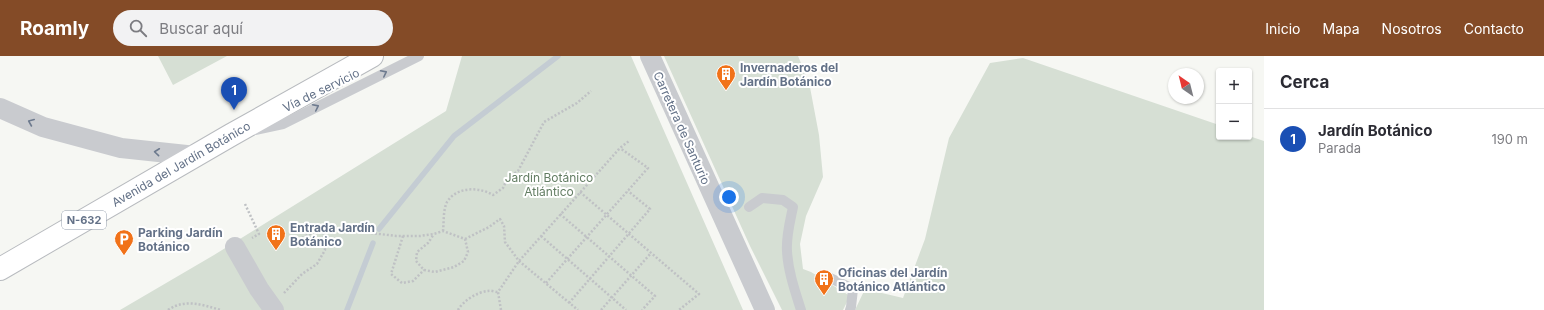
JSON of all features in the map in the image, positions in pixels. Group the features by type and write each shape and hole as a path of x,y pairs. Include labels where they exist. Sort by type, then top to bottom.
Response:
{"highway":[{"name":"Avenida del Jardín Botánico","path":"0,269 231,135 368,58"}],"street":[{"name":"Carretera de Santurio","path":"650,56 765,310"},
{"path":"0,108 43,127 121,148 196,156"},
{"path":"235,247 259,289 273,309"}],"lane":[{"name":"Vía de servicio","path":"231,135 283,124 419,56"},
{"path":"749,207 762,198 783,200 793,207 789,227 787,252 792,279 801,310"},
{"path":"826,276 853,290 850,310"}],"path":[{"path":"443,231 447,202 456,194 473,188 485,190 493,195 503,188 507,179 518,171 544,122 577,103 591,91"},
{"path":"501,310 498,292 519,261 620,148 629,141"},
{"path":"546,283 648,168 620,148"},
{"path":"569,303 650,209 628,190"},
{"path":"580,192 699,294 679,310"},
{"path":"245,204 257,228"},
{"path":"560,214 655,296 642,310"},
{"path":"302,238 323,227 403,236 434,234 443,231 465,239 489,227 500,219 504,226 506,242 519,261 578,310"},
{"path":"273,309 283,293 302,274 317,264 325,250 323,227"},
{"path":"434,234 428,243 417,252 416,261 424,270 435,272 454,267 464,261 468,252 465,239"},
{"path":"403,236 391,274 402,283 413,281 424,270"},
{"path":"541,236 626,310"},
{"path":"601,310 651,253"},
{"path":"458,310 461,305 472,296 487,291 498,292"},
{"path":"168,310 173,307 192,302 221,310"}],"green space":[{"path":"158,56 227,56 173,85"},
{"name":"Jardín Botánico Atlántico","path":"462,56 631,56 743,310 120,310 214,255 446,111"},
{"path":"664,56 798,56 809,82 819,135 823,177 806,216 800,244 803,269 811,272 850,296 843,310 782,310 750,246"},
{"path":"1023,58 1216,124 1216,140 1252,140 1252,137 1264,141 1264,310 855,310 865,289 903,298 925,239 949,138 990,63"}],"waterway":[{"path":"379,229 454,136 558,56"},
{"path":"347,310 373,243"}],"place":[{"name":"Invernaderos del Jardín Botánico","path":"726,91"},
{"name":"Jardín Botánico","path":"234,110"},
{"name":"Entrada Jardín Botánico","path":"276,251"},
{"name":"Parking Jardín Botánico","path":"124,256"},
{"name":"Oficinas del Jardín Botánico Atlántico","path":"824,296"}]}
